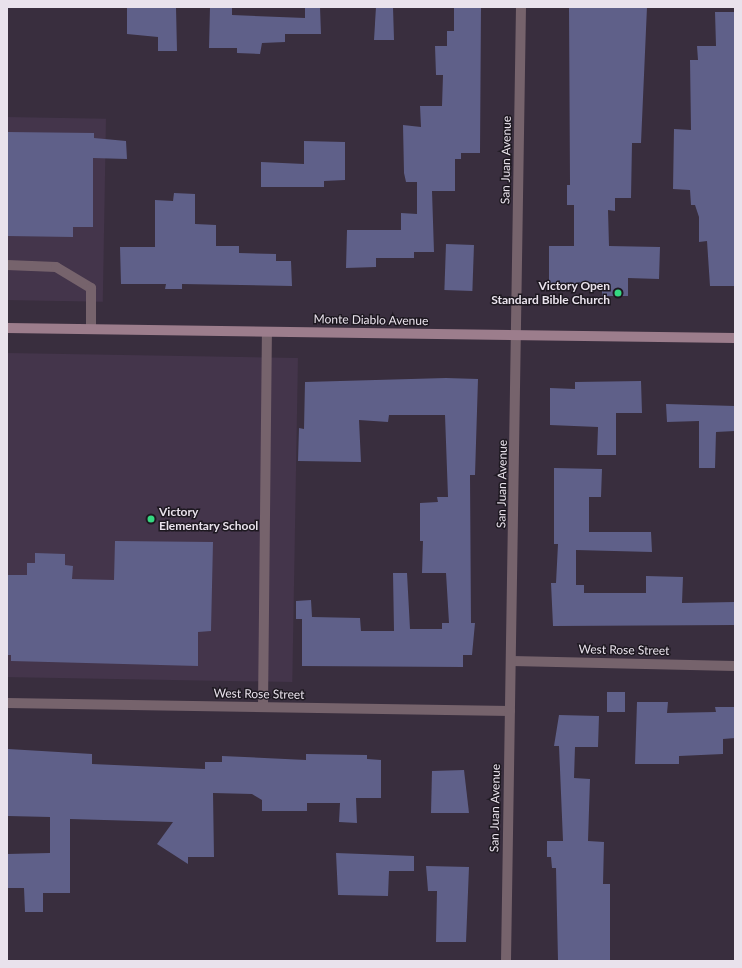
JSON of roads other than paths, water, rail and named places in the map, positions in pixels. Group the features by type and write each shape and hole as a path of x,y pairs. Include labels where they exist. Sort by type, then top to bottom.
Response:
{"street":[{"name":"San Juan Avenue","path":"506,961 512,661 521,7"},
{"path":"7,265 56,267 91,288 91,330"},
{"name":"Monte Diablo Avenue","path":"7,328 735,338"},
{"path":"263,707 267,332"},
{"name":"West Rose Street","path":"512,661 735,666"},
{"name":"West Rose Street","path":"7,703 510,711"}],"place":[{"name":"Victory Open Standard Bible Church","path":"618,293"},
{"name":"Victory Elementary School","path":"151,519"}]}
